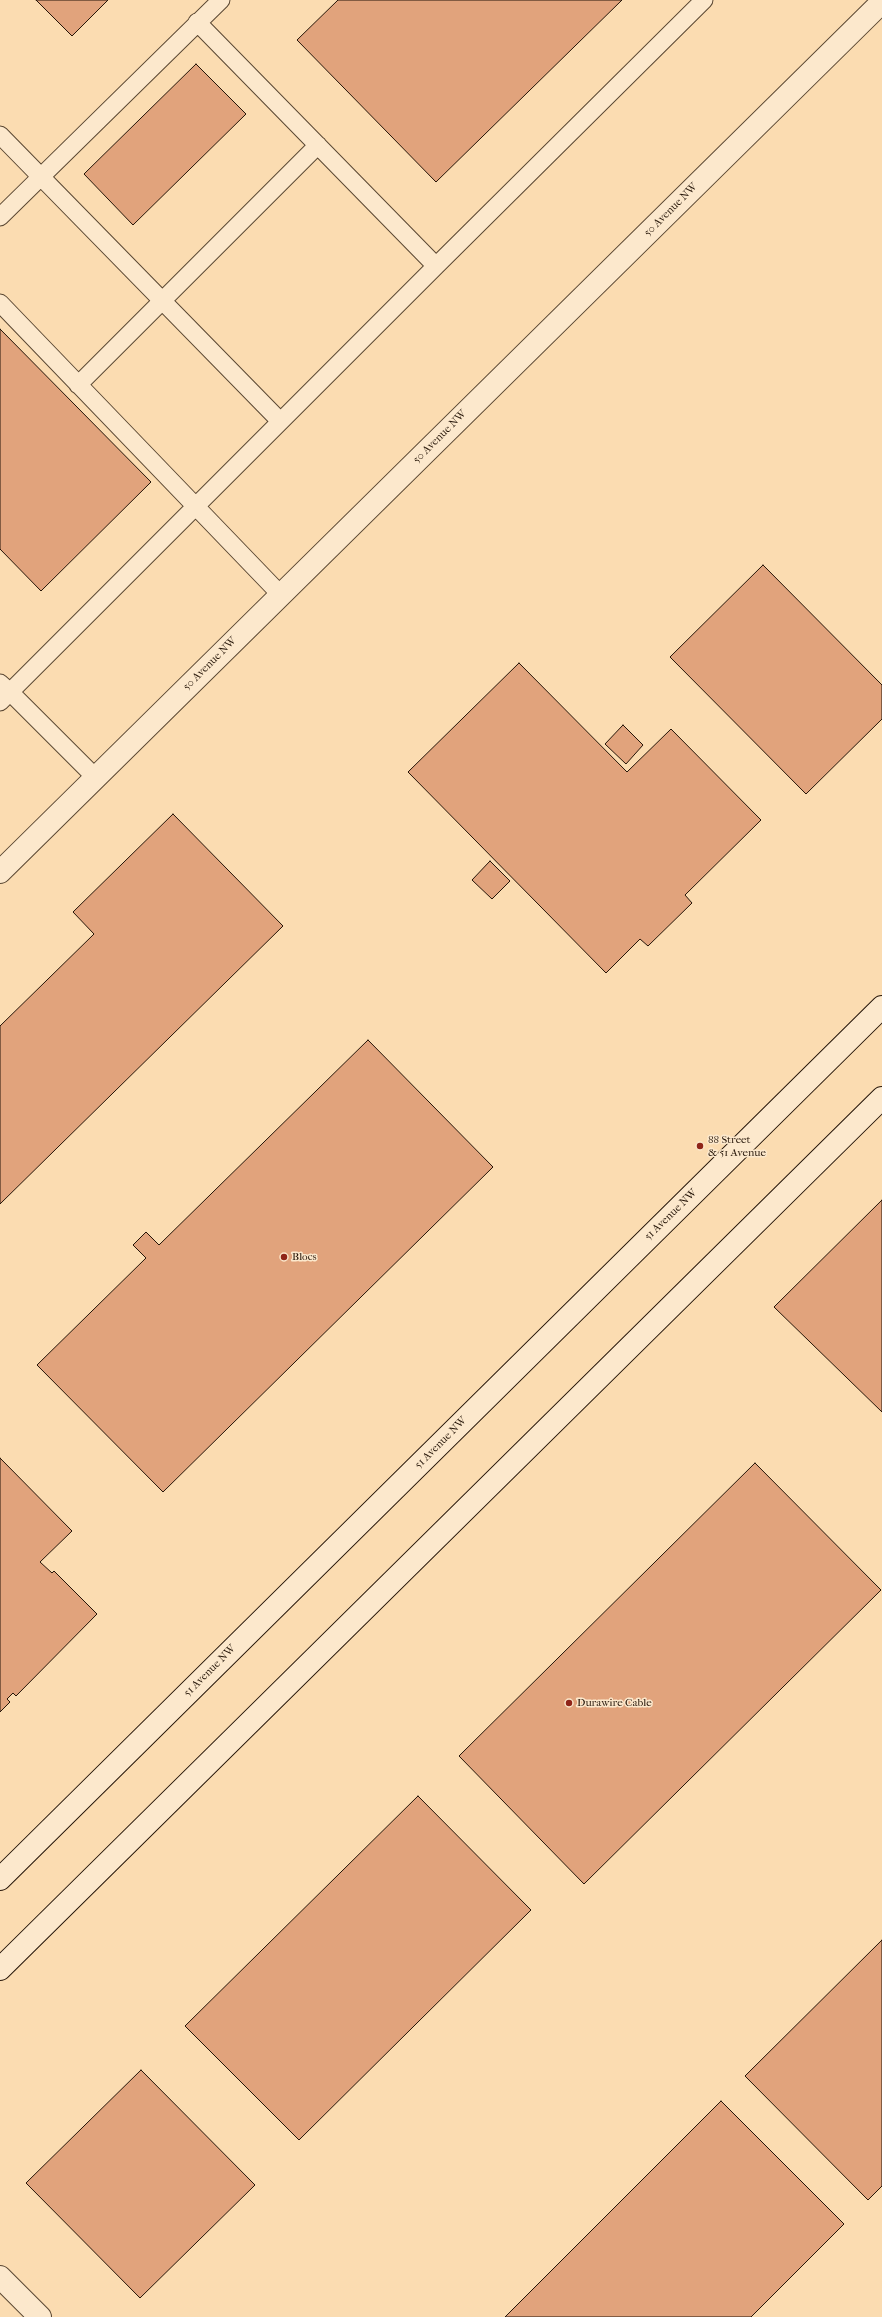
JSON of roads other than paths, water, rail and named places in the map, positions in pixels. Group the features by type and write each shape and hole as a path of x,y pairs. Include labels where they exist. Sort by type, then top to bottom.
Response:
{"main road":[{"name":"50 Avenue NW","path":"0,872 280,594 882,2"},
{"name":"51 Avenue NW","path":"0,1879 882,1007"},
{"path":"0,1969 882,1098"},
{"path":"0,2277 40,2317"}],"lane":[{"path":"0,216 221,0"},
{"path":"96,777 3,692 195,506 704,0"},
{"path":"197,22 436,266"},
{"path":"0,135 280,421"},
{"path":"78,385 318,145"},
{"path":"0,303 280,594"}],"place":[{"name":"88 Street & 51 Avenue","path":"700,1146"},
{"name":"Blocs","path":"284,1257"},
{"name":"Durawire Cable","path":"569,1703"}]}
